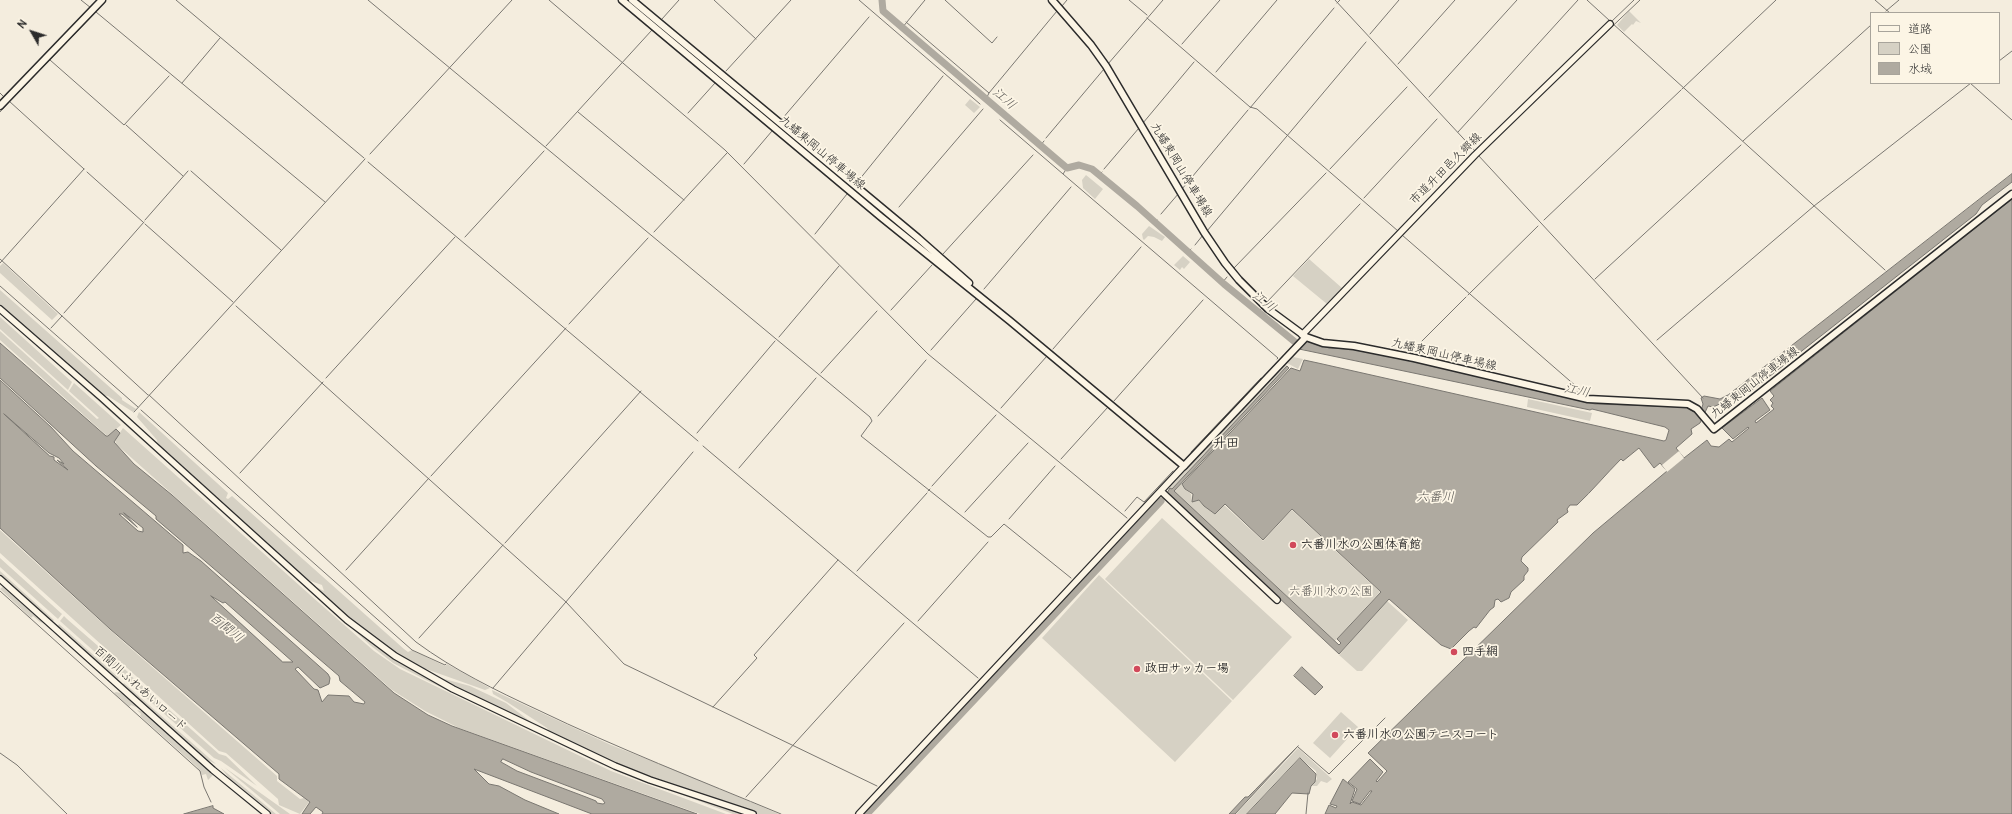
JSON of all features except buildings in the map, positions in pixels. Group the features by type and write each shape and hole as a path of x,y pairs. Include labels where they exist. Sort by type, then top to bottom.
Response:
{"main road":[{"path":"0,106 102,0"},
{"name":"九蟠東岡山停車場線","path":"622,0 881,217 1010,321 1184,466"},
{"name":"九蟠東岡山停車場線","path":"632,0 918,238 1010,321"},
{"name":"九蟠東岡山停車場線","path":"1052,0 1091,45 1106,66 1204,232 1225,262 1262,304 1304,337 1323,343 1354,346 1416,359 1588,399 1682,403 1691,405 1714,429 2012,194"},
{"path":"1184,466 1296,348 1304,337"}],"street":[{"name":"市道升田邑久郷線","path":"1304,337 1399,233 1477,153 1610,24"},
{"path":"0,309 102,398 347,620 395,656 453,689 615,766 650,780 753,814"},
{"path":"860,814 1162,492 1184,466"},
{"path":"1162,492 1277,600"},
{"name":"百間川ふれあいロード","path":"0,579 213,770 267,814"}],"green space":[{"path":"1629,11 1641,23 1636,21 1624,32 1617,25"},
{"path":"970,99 980,107 974,113 965,105"},
{"path":"1086,175 1103,189 1095,199 1083,188 1082,180"},
{"path":"1149,226 1165,237 1162,241 1148,236 1144,240 1143,239 1142,234"},
{"path":"1183,256 1190,262 1184,269 1182,267 1180,270 1174,265"},
{"path":"1309,259 1342,288 1327,304 1293,276"},
{"path":"3,263 58,314 52,320 0,273 0,266"},
{"path":"0,290 122,398 122,400 136,409 133,412 108,396 101,395 0,307"},
{"path":"0,311 127,422 301,582 0,313"},
{"path":"0,317 72,382 68,390 0,329"},
{"path":"0,331 97,419 99,418 69,391 74,383 121,425 109,435 106,435 0,340"},
{"path":"1293,357 1303,359 1298,369 1287,363"},
{"path":"1284,363 1287,366 1262,393 1264,395 1259,402 1256,399 1210,448 1212,451 1208,456 1205,453 1172,489 1169,486"},
{"path":"1528,399 1592,413 1590,421 1527,407"},
{"path":"139,412 228,493 226,498 228,499 232,496 404,649 408,652 412,650 445,666 447,664 490,688 485,690 415,666 400,658 348,618 308,583 324,591 322,585 305,579 158,446 157,440 137,417"},
{"path":"123,428 374,651 400,669 611,771 726,814 700,814 459,728 425,711 392,690 116,444 115,440"},
{"name":"六番川水の公園","path":"1181,483 1191,494 1192,502 1198,500 1215,514 1224,505 1263,541 1292,510 1380,592 1335,641 1174,491"},
{"path":"1162,518 1292,637 1233,700 1105,579"},
{"path":"0,530 119,638 277,776 277,781 300,799 304,798 309,802 300,814 279,805 278,799 226,753 219,751 0,553"},
{"path":"0,558 62,614 58,619 0,567"},
{"path":"0,571 54,620 52,622 0,576"},
{"name":"政田サッカー場","path":"1099,575 1232,701 1175,762 1042,638"},
{"path":"305,585 386,653 440,685 568,747 745,814 733,814 601,764 393,663 370,645"},
{"path":"4,586 46,624 40,622 33,616 31,618 0,589"},
{"path":"1387,601 1408,620 1362,671 1357,671 1339,655"},
{"path":"64,616 128,672 123,677 60,621"},
{"path":"59,624 119,678 117,680 57,627"},
{"path":"129,674 219,754 226,756 257,786 221,761 214,758 125,679"},
{"path":"430,675 470,686 506,703 539,728"},
{"path":"124,683 216,764 203,758 122,685"},
{"path":"492,690 611,745 779,814 758,814 648,777 599,757 551,734 547,728 493,694"},
{"path":"114,693 125,694 143,710 131,705 129,707"},
{"path":"137,710 147,713 214,774 208,780 206,774 202,775 197,767 140,716 141,714"},
{"name":"六番川水の公園テニスコート","path":"1341,712 1358,727 1330,758 1313,743"},
{"path":"1298,748 1332,779 1327,783 1321,781 1317,786 1311,786 1317,779 1316,771 1299,758 1246,814 1236,814"},
{"path":"224,767 290,814 280,814"},
{"path":"221,768 276,814 271,814 237,788"}],"water":[{"name":"六番川","path":"2012,174 2012,182 1982,205 1976,214 1756,387 1742,396 1740,395 1713,407 1708,406 1700,423 1691,429 1692,434 1676,448 1684,458 1707,440 1711,446 1719,447 1729,439 1732,442 1749,428 1748,427 1733,439 1722,428 1762,398 1770,410 1755,421 1756,423 1774,409 1771,406 1773,403 1770,400 1774,396 1770,391 2012,199 2012,814 1325,814 1329,805 1336,808 1337,806 1330,804 1343,779 1355,789 1350,804 1352,802 1361,805 1372,791 1370,791 1360,804 1352,801 1357,789 1348,782 1370,759 1383,772 1376,781 1377,782 1387,771 1368,753 1593,533 1667,471 1660,463 1654,468 1639,448 1623,461 1621,459 1577,505 1570,505 1567,509 1568,512 1557,520 1558,522 1522,557 1521,561 1528,568 1528,571 1524,576 1524,580 1511,592 1509,598 1501,602 1498,599 1495,600 1494,607 1476,628 1474,627 1469,631 1451,649 1441,645 1389,599 1339,654 1167,493 1170,488 1172,489 1287,366 1289,368 1174,491 1339,645 1341,643 1337,639 1381,592 1292,509 1263,540 1225,504 1215,514 1204,506 1199,500 1192,502 1193,494 1185,489 1182,484 1291,368 1300,371 1304,360 1664,441 1666,440 1669,430 1665,427 1592,409 1590,410 1299,349 1306,341 1329,348 1350,349 1393,356 1595,404 1686,407 1696,413 1701,411 1703,404 1701,398 1704,396 1720,399 1728,395"},
{"name":"百間川","path":"0,343 106,436 116,429 120,433 114,442 134,464 172,495 394,693 428,715 452,726 697,814 592,814 474,769 489,784 499,786 525,800 559,814 322,814 323,812 316,807 310,814 302,814 310,802 279,779 279,774 110,629 0,528 0,380 51,427 73,451 183,545 183,553 188,552 201,561 328,674 330,678 329,684 320,688 298,667 295,669 314,689 318,690 322,702 328,695 349,696 354,702 364,704 365,702 340,681 339,676 156,519 156,516 96,466 0,378","holes":["4,414 49,453 59,458 64,464 57,460 68,470 54,460 54,457 50,456","124,513 143,528 143,532 138,531 119,514 122,514 137,527","211,596 223,603 225,602 293,662 283,662","503,759 531,772 602,799 605,803 597,803 596,801 517,771 501,762"]},
{"path":"1302,667 1323,687 1315,695 1294,676"},
{"path":"1298,746 1235,814 1229,814 1245,797 1248,797"},
{"path":"1300,758 1316,774 1315,782 1311,786 1309,794 1292,793 1275,814 1247,814"},
{"path":"213,806 213,808 224,814 184,814"}],"pier":[{"path":"1679,451 1684,458 1667,472 1662,465"}],"waterway":[{"path":"81,0 91,8"},
{"path":"95,13 106,0"},
{"path":"176,0 364,158"},
{"path":"368,0 870,417 872,421 861,436 988,537 991,537 1004,524 1071,578"},
{"path":"370,154 512,0"},
{"path":"549,0 725,150 928,354 1127,518"},
{"path":"662,19 679,0"},
{"path":"714,0 756,39"},
{"path":"726,71 791,0"},
{"path":"859,0 980,104"},
{"name":"江川","path":"882,0 883,11 1067,168 1079,165 1092,169 1137,206 1224,284 1295,342 1304,346"},
{"path":"902,28 925,0"},
{"path":"945,0 992,43 997,37"},
{"path":"1062,6 1067,0"},
{"path":"1129,0 1147,15"},
{"path":"1108,64 1163,0"},
{"path":"1182,44 1220,0"},
{"path":"1216,72 1277,0"},
{"path":"1335,0 1475,151"},
{"path":"1337,3 1340,0"},
{"path":"1370,34 1399,0"},
{"path":"1398,64 1455,0"},
{"path":"1429,97 1517,0"},
{"path":"1458,132 1578,0"},
{"path":"1587,0 1610,21"},
{"path":"1611,22 1634,0"},
{"path":"1558,78 1640,0"},
{"path":"1682,89 1776,0"},
{"path":"1875,0 1889,12"},
{"path":"1886,11 1899,0"},
{"path":"1250,108 1334,8"},
{"path":"989,93 1057,11"},
{"path":"96,12 325,202"},
{"path":"12,99 94,14"},
{"path":"782,119 869,17"},
{"path":"1147,18 1250,107 1257,109 1398,231"},
{"path":"906,22 989,93 986,99"},
{"path":"1612,23 1885,270"},
{"path":"1743,141 1870,26"},
{"path":"546,146 652,30"},
{"path":"182,83 220,38"},
{"path":"1207,231 1366,42"},
{"path":"2000,60 2012,51"},
{"path":"50,60 124,125 169,76"},
{"path":"1143,123 1194,62"},
{"path":"1046,138 1104,69"},
{"path":"859,180 943,76"},
{"path":"688,113 715,83"},
{"path":"1657,340 1814,206 1970,84"},
{"path":"1971,84 2012,120"},
{"path":"1330,169 1407,87"},
{"path":"1544,220 1681,90"},
{"path":"0,93 4,97"},
{"path":"9,101 84,169"},
{"path":"0,112 9,102"},
{"path":"899,207 983,109"},
{"path":"1182,189 1248,110"},
{"path":"578,112 684,200"},
{"path":"1364,198 1437,119"},
{"path":"1000,120 1063,174"},
{"path":"126,125 183,176"},
{"path":"1104,169 1139,128"},
{"path":"744,164 772,131"},
{"name":"江川","path":"1040,146 1044,141"},
{"path":"1595,279 1741,145"},
{"path":"465,237 544,151"},
{"path":"654,232 727,153"},
{"path":"943,254 1033,155"},
{"path":"1478,155 1703,398"},
{"path":"134,412 365,159"},
{"path":"1443,192 1476,159"},
{"path":"368,162 698,441"},
{"path":"1067,168 1063,174 1278,358 1277,359"},
{"path":"0,263 84,169"},
{"path":"145,220 188,171"},
{"path":"191,171 281,250"},
{"path":"87,172 143,222"},
{"name":"江川","path":"1099,175 1102,172"},
{"path":"1234,268 1326,173"},
{"path":"984,289 1071,187"},
{"path":"1161,214 1179,193"},
{"path":"815,234 847,194"},
{"path":"1267,302 1360,204"},
{"path":"64,313 144,222"},
{"path":"145,224 233,302"},
{"path":"1468,295 1538,226"},
{"path":"1195,245 1203,235"},
{"path":"1402,235 1585,394"},
{"path":"326,378 455,237"},
{"path":"569,324 648,238"},
{"path":"1053,349 1141,247"},
{"name":"江川","path":"1188,252 1191,249"},
{"path":"0,259 148,395"},
{"path":"891,310 932,265"},
{"path":"779,337 839,266"},
{"name":"江川","path":"1222,283 1227,277"},
{"path":"0,286 138,407"},
{"path":"1409,354 1466,297"},
{"path":"931,350 976,299"},
{"path":"1114,401 1203,300"},
{"path":"236,306 566,602 624,664 877,786"},
{"name":"江川","path":"1258,312 1262,308"},
{"path":"821,373 877,311"},
{"path":"51,328 62,316"},
{"path":"431,476 566,328"},
{"path":"697,433 775,341"},
{"path":"1001,408 1047,356"},
{"path":"878,416 926,360"},
{"path":"739,468 816,378"},
{"path":"1191,452 1261,378"},
{"path":"240,473 323,382"},
{"path":"505,543 641,391"},
{"path":"149,395 416,642 445,662 491,687 598,738 781,814"},
{"path":"1061,459 1108,407"},
{"path":"141,410 412,650 445,665 446,664"},
{"path":"932,486 996,415"},
{"path":"965,512 1028,443"},
{"path":"703,446 978,678"},
{"path":"493,688 693,452"},
{"path":"1009,519 1055,466"},
{"path":"1125,511 1137,497 1144,502 1173,471"},
{"path":"346,570 429,478"},
{"path":"857,571 927,493"},
{"path":"867,814 1161,501"},
{"path":"918,621 988,542"},
{"path":"419,638 503,545"},
{"path":"713,707 757,658 754,655 838,560"},
{"path":"0,591 200,771 204,787 211,802"},
{"path":"746,797 904,623"},
{"path":"1298,747 1329,774 1385,718"},
{"path":"0,753 17,765 67,814"},
{"path":"1306,814 1308,793"}],"place":[{"name":"六番川水の公園体育館","path":"1293,545"},
{"name":"四手網","path":"1454,652"},
{"name":"政田サッカー場","path":"1137,669"},
{"name":"六番川水の公園テニスコート","path":"1335,735"}],"district":[{"name":"升田","path":"1226,444"}]}
